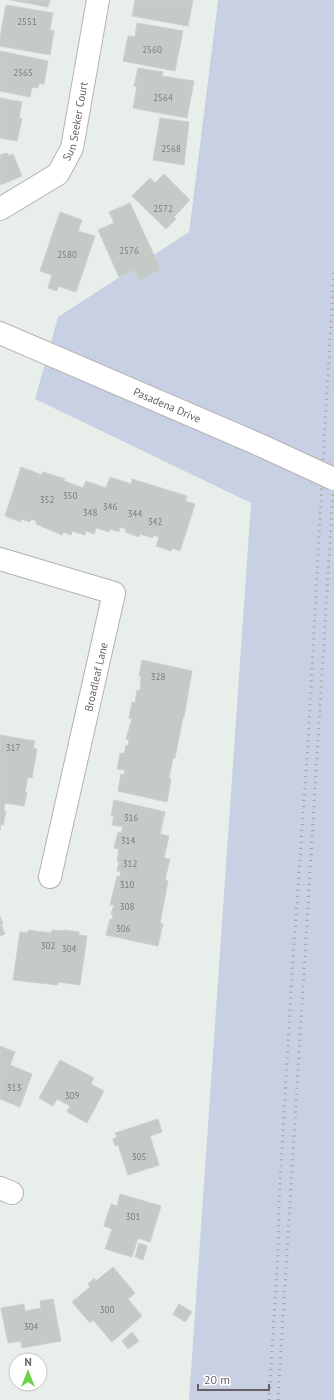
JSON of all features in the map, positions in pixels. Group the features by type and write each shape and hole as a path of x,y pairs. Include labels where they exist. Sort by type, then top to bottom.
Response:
{"street":[{"name":"Sun Seeker Court","path":"0,209 58,174 72,148 98,0"},
{"name":"Pasadena Drive","path":"0,332 260,445 334,479"},
{"name":"Broadleaf Lane","path":"0,559 114,593 50,877"}],"shaded area":[{"path":"218,0 334,0 334,1400 189,1400 251,503 35,399 58,317 189,232"}],"building":[{"path":"10,0 50,0 48,7"},
{"path":"135,0 193,0 188,26 132,16"},
{"path":"6,5 53,13 50,30 54,31 50,55 0,46"},
{"path":"137,23 183,31 175,71 123,61 128,36 135,37"},
{"path":"0,51 48,61 44,84 39,83 38,88 32,87 30,97 0,91"},
{"path":"138,68 163,72 162,76 194,81 187,118 133,108 137,87 134,86"},
{"path":"0,98 22,102 19,118 22,119 17,141 0,138"},
{"path":"160,118 189,122 184,165 153,160"},
{"path":"7,153 9,156 13,154 22,176 0,185 0,155"},
{"path":"164,174 190,200 174,217 176,219 166,229 132,196 150,178 155,183"},
{"path":"130,203 161,270 139,280 135,270 119,277 98,230 114,223 109,212"},
{"path":"60,212 82,220 78,231 95,236 76,292 58,286 57,291 48,288 52,275 40,271"},
{"path":"21,467 42,475 43,472 65,479 64,481 83,488 86,481 106,488 110,477 131,484 132,479 187,496 185,501 195,504 180,551 172,548 171,551 156,546 159,537 153,535 153,538 140,534 139,537 125,532 126,529 120,527 119,532 110,529 109,532 96,528 94,534 86,531 85,535 72,531 71,535 63,532 62,535 36,524 37,521 31,519 30,522 21,519 21,522 5,516"},
{"path":"142,660 192,671 184,717 169,778 171,779 167,802 118,791 121,774 124,775 125,770 117,769 120,753 124,754 126,745 128,746 129,740 126,739 132,719 129,718 132,702 135,703 137,690 140,691 141,676 139,676"},
{"path":"0,735 35,741 33,748 37,749 32,778 28,777 24,806 5,803 4,811 6,811 0,831"},
{"path":"114,800 165,812 160,834 169,836 164,858 170,859 165,880 168,881 160,923 163,924 158,946 106,935 110,919 112,920 113,915 111,914 114,905 110,905 117,876 119,877 121,872 117,871 119,849 114,848 118,832 121,833 123,827 112,825 114,816 111,816"},
{"path":"0,916 3,924 1,925 5,934 0,936"},
{"path":"28,930 51,933 52,930 64,930 79,932 79,935 87,936 80,985 58,982 58,985 13,980 20,932 28,933"},
{"path":"0,1046 15,1052 10,1065 32,1074 20,1107 0,1099"},
{"path":"60,1060 94,1078 91,1084 104,1091 87,1123 67,1112 70,1106 57,1099 53,1106 39,1098"},
{"path":"158,1119 162,1132 150,1136 159,1165 128,1175 118,1145 115,1146 113,1139 117,1137 115,1133"},
{"path":"120,1194 161,1206 150,1242 138,1238 132,1257 105,1249 112,1229 104,1226 111,1204 117,1206"},
{"path":"139,1243 147,1246 143,1260 135,1257"},
{"path":"113,1267 135,1293 128,1299 142,1316 112,1342 93,1320 90,1323 72,1302 90,1287 88,1284 94,1278 96,1281"},
{"path":"53,1299 61,1341 22,1348 21,1341 8,1343 1,1308 24,1304 25,1311 41,1308 40,1301"},
{"path":"179,1304 192,1312 185,1322 173,1314"},
{"path":"132,1332 139,1341 128,1349 122,1341"}],"railway":[{"path":"269,1400 292,973 308,743 334,273"},
{"path":"278,1400 334,476"}]}
